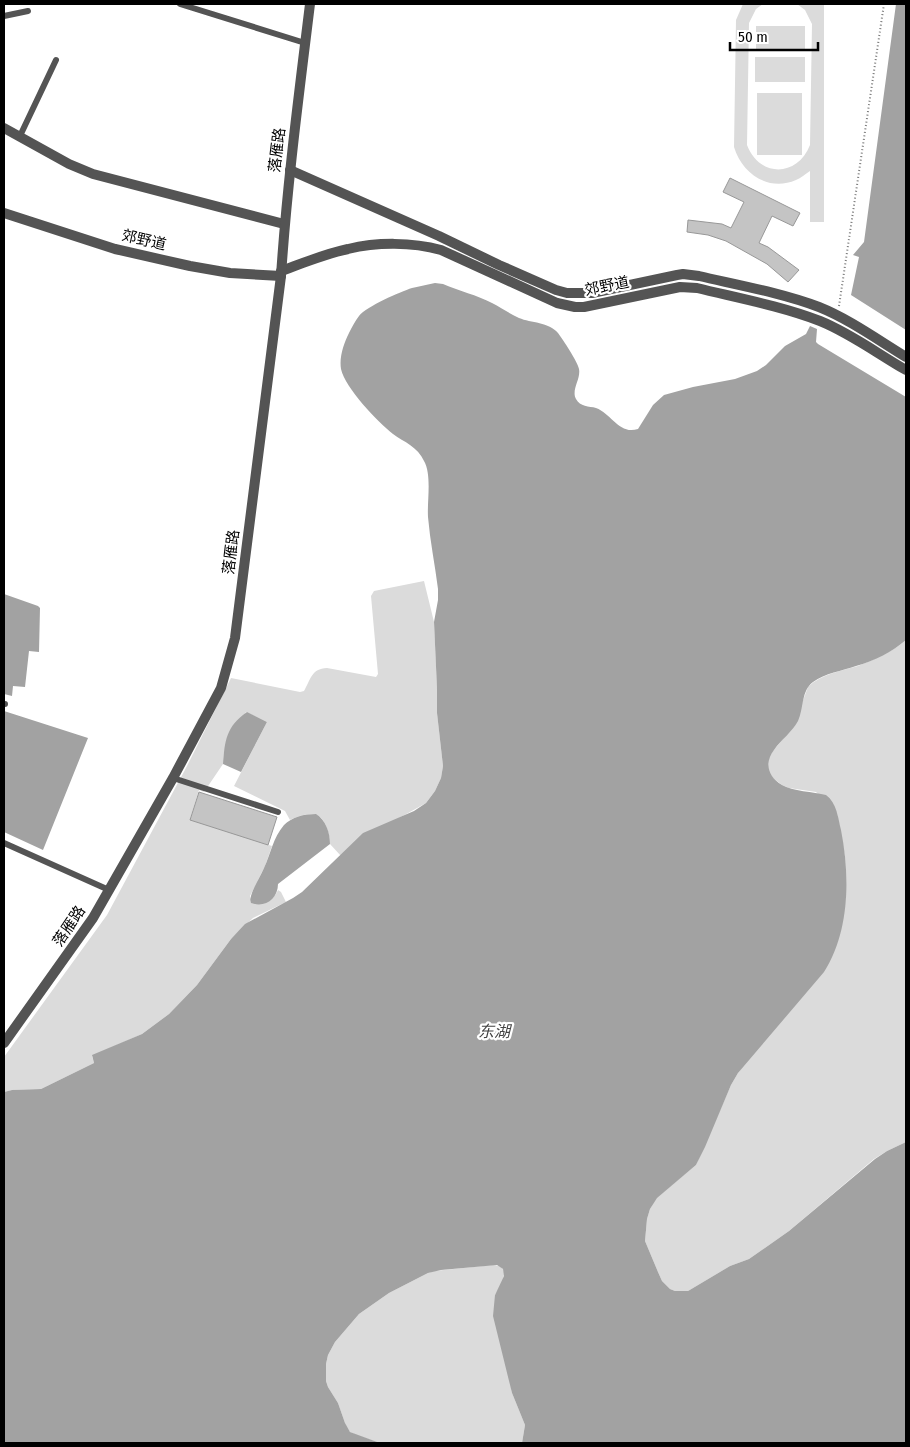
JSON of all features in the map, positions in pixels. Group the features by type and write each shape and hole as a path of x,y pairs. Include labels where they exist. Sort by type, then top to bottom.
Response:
{"street":[{"name":"落雁路","path":"4,1043 93,918 173,778 221,688 235,638 281,274 284,224 310,4"},
{"path":"4,128 69,164 93,174 284,224"},
{"path":"290,170 556,290 567,293 592,293 670,276 690,274 799,300 836,315 906,356"},
{"name":"郊野道","path":"4,213 115,249 230,273 281,274 349,248 371,245 411,245 441,250 557,303 574,307 584,307 680,287 698,288 802,314 820,321 836,328 906,370"}],"lane":[{"path":"180,4 306,43"},
{"path":"4,16 28,11"},
{"path":"19,138 56,60"},
{"path":"173,778 278,812"},
{"path":"4,843 109,890"}],"path":[{"path":"836,315 839,306 884,4"}],"shaded area":[{"path":"743,4 763,4 756,9 749,23 747,145 753,156 760,163 769,168 778,169 788,168 796,163 804,156 810,145 812,24 805,10 797,4 824,4 824,222 810,222 810,171 798,179 786,183 776,184 767,182 758,178 743,165 734,147 736,20"},
{"path":"756,26 805,26 805,51 756,51"},
{"path":"755,57 805,57 805,82 755,82"},
{"path":"757,93 802,93 802,155 757,155"},
{"path":"424,581 434,622 437,713 443,766 441,778 435,791 426,803 351,845 341,856 330,844 325,824 317,815 307,814 290,820 285,811 234,786 267,722 246,712 224,752 223,764 204,792 199,790 190,819 272,846 265,866 250,896 251,903 259,904 267,901 274,897 278,890 286,902 253,918 231,939 197,985 169,1014 142,1034 92,1056 94,1063 41,1089 4,1092 4,1057 107,915 187,766 231,678 300,692 304,691 310,679 318,670 327,668 376,677 378,674 371,596 374,591"},
{"path":"906,640 906,1142 874,1159 789,1231 749,1259 730,1266 688,1291 675,1291 662,1281 645,1241 650,1209 656,1198 696,1165 738,1073 842,923 846,897 845,857 837,813 816,792 789,788 773,778 768,768 769,757 793,727 808,687 825,676 877,658"},
{"path":"493,1265 499,1266 504,1272 504,1277 495,1295 512,1393 525,1425 522,1443 380,1443 350,1432 326,1381 328,1355 335,1342 359,1314 389,1293 428,1273"}],"water":[{"path":"896,4 906,4 906,330 851,295 859,257 853,255 864,242"},
{"name":"东湖","path":"435,283 443,284 480,298 524,320 554,329 567,346 579,369 575,392 578,402 602,411 626,429 638,429 653,405 664,395 735,379 757,371 766,365 785,346 806,334 810,326 817,329 816,342 818,344 906,397 906,640 876,659 828,674 813,682 806,690 798,721 774,750 768,765 773,778 777,782 797,790 826,795 835,806 846,866 846,903 839,939 833,956 824,972 738,1073 696,1165 657,1198 650,1209 647,1219 645,1241 662,1281 675,1291 688,1291 730,1266 749,1259 789,1231 875,1159 906,1142 906,1443 522,1443 525,1425 512,1393 493,1316 495,1295 504,1276 503,1269 497,1265 428,1273 389,1293 359,1314 335,1342 328,1355 326,1364 328,1387 338,1403 350,1432 380,1443 4,1443 4,1092 41,1089 94,1063 92,1055 142,1034 169,1014 197,985 231,939 245,924 302,892 363,833 414,811 426,803 435,791 441,778 443,766 437,713 434,622 438,589 428,517 428,473 418,452 387,429 355,395 341,369 342,350 347,337 356,320 363,312 412,288"},
{"path":"4,594 40,608 39,652 29,651 25,687 13,686 12,696 4,694"},
{"path":"4,711 88,738 43,850 4,832"},
{"path":"247,712 267,722 241,772 223,764 228,735 235,723"},
{"path":"316,814 327,827 330,844 278,884 276,894 270,901 261,904 251,903 252,892 280,830 287,822 294,818"}],"building":[{"path":"730,178 800,213 793,226 772,216 759,243 768,247 799,270 788,282 767,264 726,241 708,235 687,232 688,220 722,224 731,228 744,202 723,192"},
{"path":"199,792 277,817 268,845 190,820"}]}
